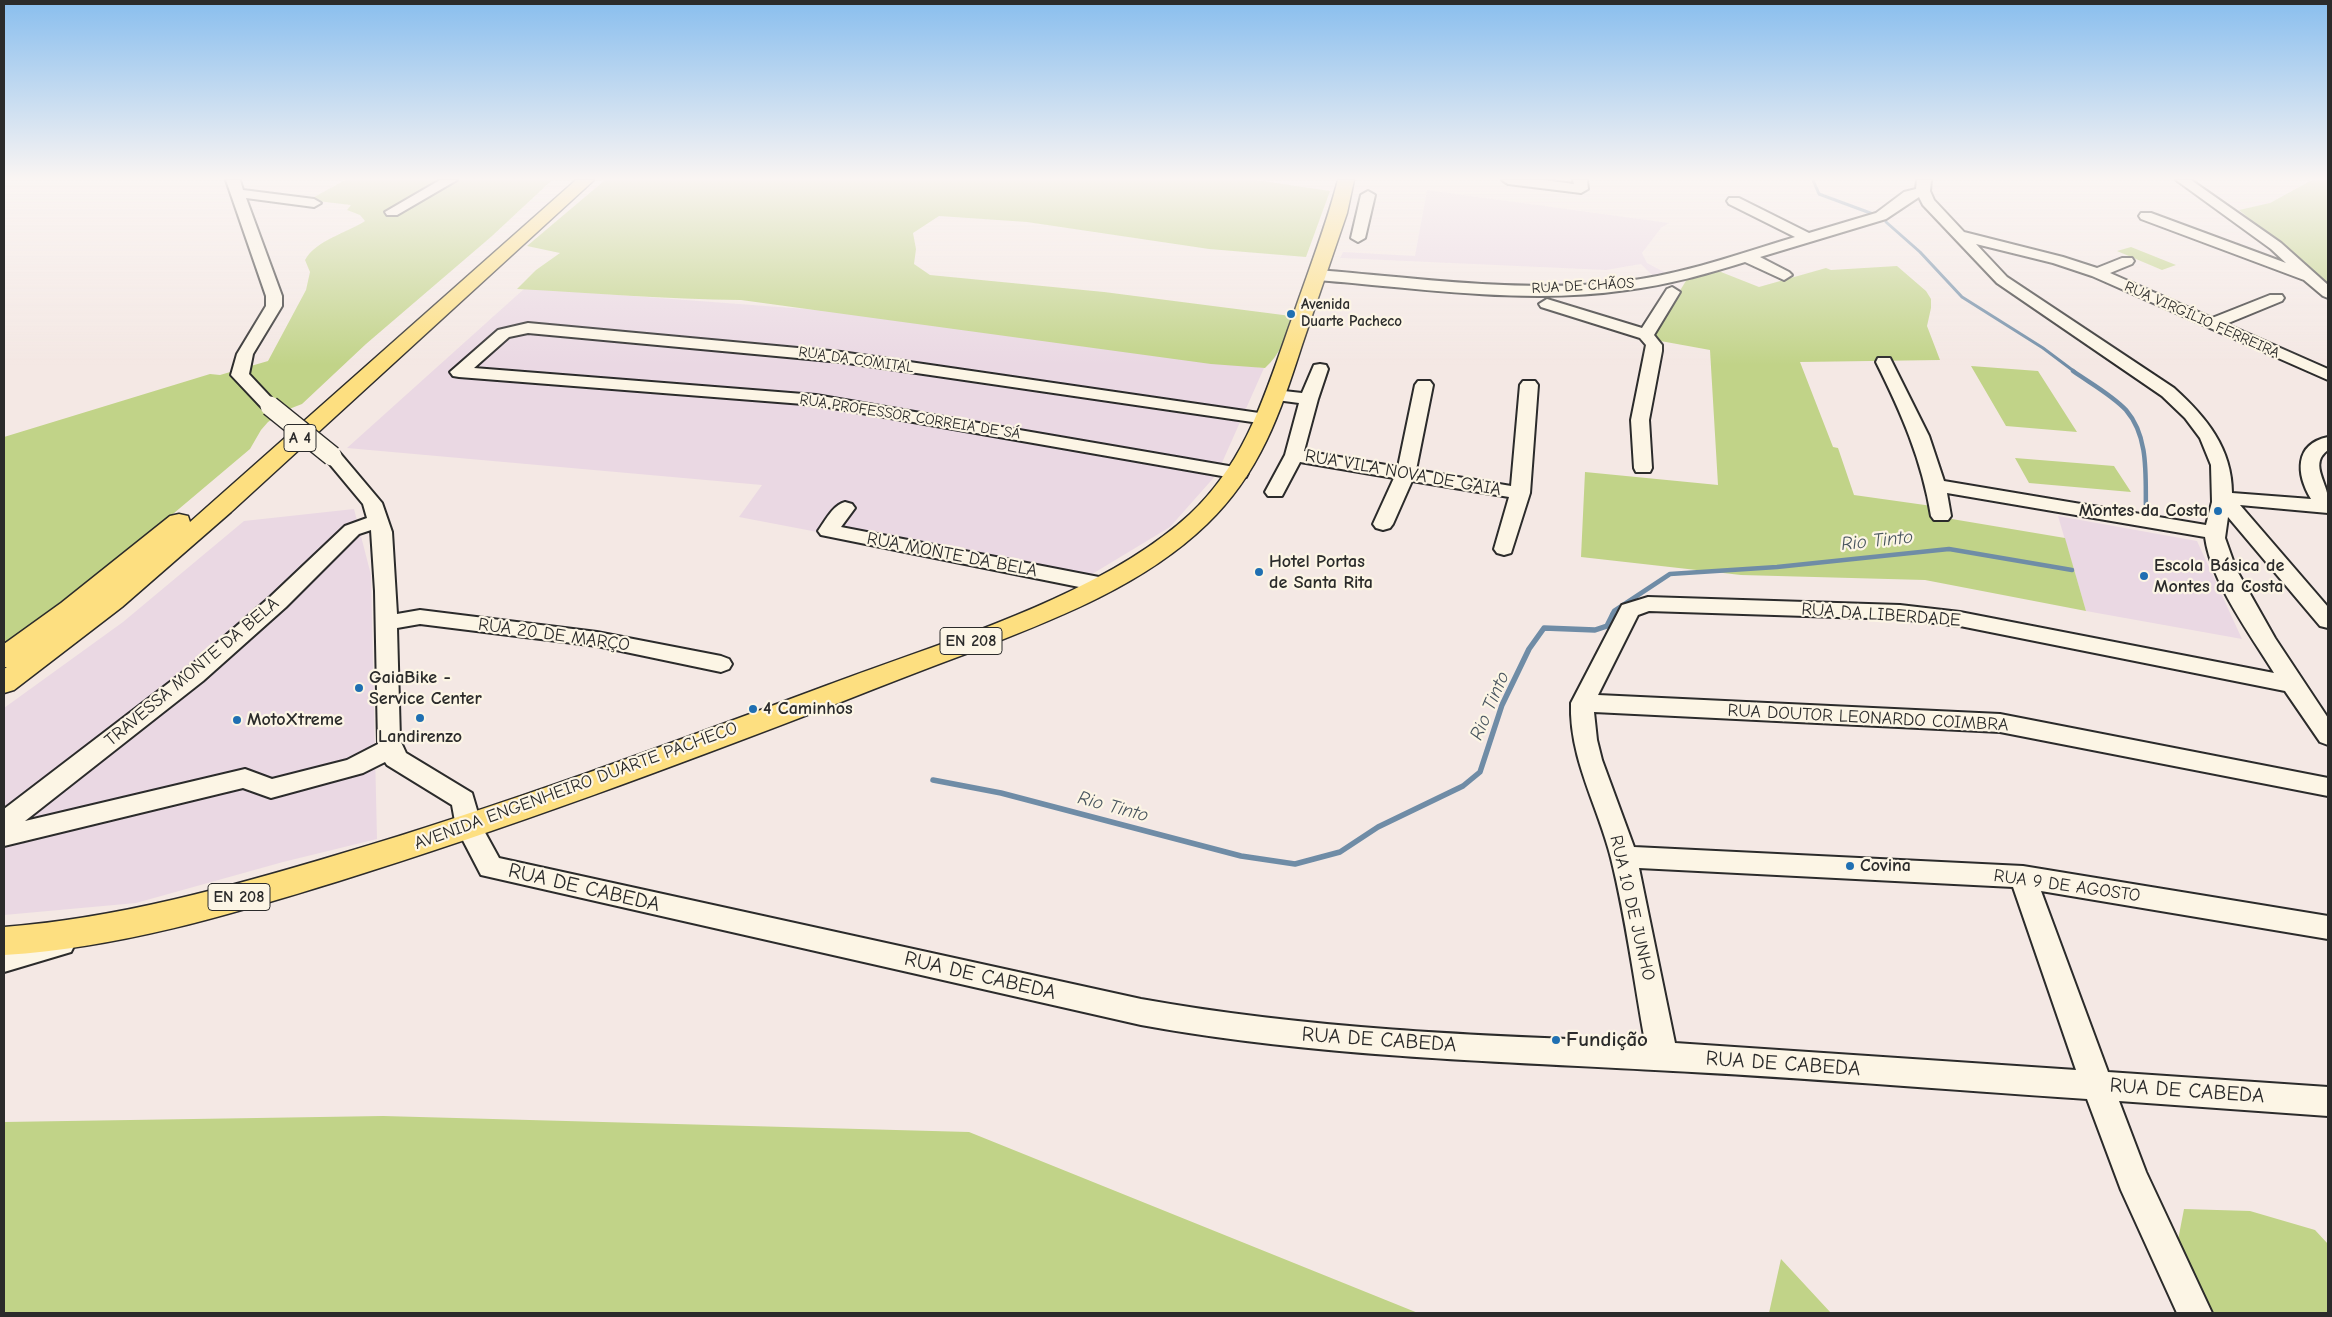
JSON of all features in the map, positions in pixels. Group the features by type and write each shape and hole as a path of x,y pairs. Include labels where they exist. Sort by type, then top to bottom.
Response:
{"main road":[{"name":"A 4","path":"4,658 70,609 209,496 498,241"},
{"name":"A 4","path":"4,683 113,600 223,507 518,241"},
{"name":"AVENIDA ENGENHEIRO DUARTE PACHECO","path":"4,941 39,939 142,921 197,909 469,827 1017,624 1104,585 1181,535 1207,512 1240,473 1271,407 1329,241"}],"street":[{"path":"4,836 245,778 271,789 354,767 391,748 388,740 382,532 372,504 332,456 270,406 240,375 245,354 268,316 274,301 254,241"},
{"name":"RUA DE CHÃOS","path":"1549,297 1588,289 1651,282 1683,276 1796,241"},
{"path":"1964,241 2002,280 2038,307 2161,388 2184,406 2207,432 2214,445 2223,498 2214,532 2222,560 2236,590 2291,684 2328,736"},
{"name":"RUA VIRGÍLIO FERREIRA","path":"1982,241 2058,260 2097,273 2328,375"},
{"path":"2210,241 2321,286"},
{"path":"2271,241 2321,286"},
{"name":"RUA VIRGÍLIO FERREIRA","path":"1973,250 2018,251"},
{"path":"1747,257 1784,275"},
{"path":"2097,273 2127,261"},
{"path":"1317,275 1495,289 1549,297 1646,335 1654,345 1654,351 1640,420 1643,468"},
{"path":"1646,335 1683,276"},
{"path":"1651,282 1672,292"},
{"path":"2211,324 2276,298"},
{"name":"RUA DA COMITAL","path":"459,372 504,333 528,328 841,357 1271,407"},
{"path":"1884,362 1920,432 1937,486 1941,516"},
{"name":"RUA VILA NOVA DE GAIA","path":"1320,369 1309,399 1294,455 1520,493 1529,385"},
{"name":"RUA PROFESSOR CORREIA DE SÁ","path":"459,372 816,400 1240,473"},
{"path":"1383,524 1406,473 1424,385"},
{"path":"1271,407 1309,399"},
{"path":"2223,498 2325,499 2307,466 2312,456 2328,442"},
{"path":"1275,492 1294,455"},
{"path":"1937,486 2214,532"},
{"path":"1504,549 1520,493"},
{"path":"2223,498 2328,621"},
{"name":"RUA MONTE DA BELA","path":"845,508 828,531 1104,585"},
{"name":"TRAVESSA MONTE DA BELA","path":"4,823 195,674 278,602 352,530 377,521"},
{"name":"RUA DA LIBERDADE","path":"1583,703 1630,610 1648,604 1900,612 1960,619 2291,684"},
{"name":"RUA 20 DE MARÇO","path":"386,624 420,617 597,639 721,664"},
{"name":"RUA DOUTOR LEONARDO COIMBRA","path":"1583,703 2000,723 2328,787"},
{"name":"RUA 10 DE JUNHO","path":"1583,703 1580,719 1597,779 1624,857 1663,1056"},
{"name":"RUA DE CABEDA","path":"391,748 396,759 463,800 469,827 490,867 1141,1012 1196,1022 1318,1036 1519,1051 1663,1056 2328,1101"},
{"name":"RUA 9 DE AGOSTO","path":"1624,857 2023,877 2328,927"},
{"path":"2023,877 2132,1179 2195,1313"},
{"name":"AVENIDA ENGENHEIRO DUARTE PACHECO","path":"4,960 142,921"}],"shaded area":[{"path":"1418,241 1651,241 1642,253 1647,263 1666,273 1654,277 1641,264 1606,270 1340,258 1343,252 1415,256"},
{"path":"525,288 873,314 1264,368 1217,474 1170,527 1079,582 739,517 762,485 347,448"},
{"path":"354,509 371,575 377,839 283,862 136,903 4,915 4,708 123,622 244,521"},
{"name":"Escola Básica de Montes da Costa","path":"2058,516 2197,541 2242,639 2086,611"}],"green space":[{"path":"486,241 366,344 302,404 284,411 268,422 250,449 148,535 4,645 4,437 210,374 220,375 268,361 306,290 310,272 305,260 316,247 324,242"},
{"path":"532,241 915,241 916,249 914,264 930,275 1104,292 1291,316 1279,351 1265,368 1211,364 741,300 517,289 536,270 560,253 527,246"},
{"path":"1158,241 1312,241 1306,257 1209,249"},
{"path":"2277,241 2328,241 2328,284"},
{"path":"2131,247 2176,265 2162,270 2117,251"},
{"path":"1897,266 1926,291 1931,299 1927,326 1940,360 1800,362 1833,447 1838,448 1854,495 1932,506 1934,516 2065,538 2086,611 1925,580 1741,575 1581,557 1585,472 1718,485 1710,350 1655,340 1654,334 1687,279 1716,270 1759,287 1826,268 1831,270"},
{"path":"1971,366 2038,371 2077,432 2006,426"},
{"path":"2015,458 2114,466 2131,492 2029,483"},
{"path":"383,1116 969,1132 1418,1313 4,1313 4,1122"},
{"path":"2184,1209 2250,1211 2315,1230 2328,1244 2328,1313 2195,1313 2173,1266"},
{"path":"1781,1259 1831,1313 1769,1313"}],"waterway":[{"name":"Rio Tinto","path":"1908,241 1962,297 2043,348 2075,372"},
{"name":"Rio Tinto","path":"2073,371 2114,399 2134,421 2143,446 2145,459 2146,513"},
{"name":"Rio Tinto","path":"1612,615 1614,611 1670,574 1777,567 1949,549 2072,570"},
{"name":"Rio Tinto","path":"933,780 1001,793 1241,856 1295,864 1340,852 1378,827 1463,786 1480,772 1502,705 1529,649 1544,628 1595,630 1607,626 1613,614"}],"place":[{"name":"Avenida Duarte Pacheco","path":"1291,314"},
{"name":"Montes da Costa","path":"2218,511"},
{"name":"Hotel Portas de Santa Rita","path":"1259,572"},
{"name":"Escola Básica de Montes da Costa","path":"2144,576"},
{"name":"GaiaBike - Service Center","path":"359,688"},
{"name":"4 Caminhos","path":"753,709"},
{"name":"Landirenzo","path":"420,718"},
{"name":"MotoXtreme","path":"237,720"},
{"name":"Covina","path":"1850,866"},
{"name":"Fundição","path":"1556,1040"}]}
